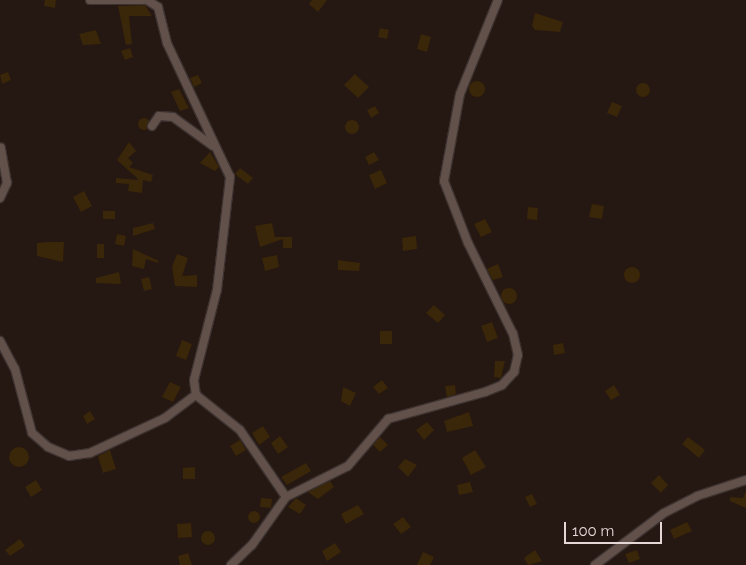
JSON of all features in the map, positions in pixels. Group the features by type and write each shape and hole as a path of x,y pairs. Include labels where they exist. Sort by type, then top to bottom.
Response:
{"street":[{"path":"90,0 146,0 158,6 167,42 230,177 231,193 217,290 194,380 196,395 240,430 286,497"},
{"path":"230,565 252,545 286,497 348,466 393,416 485,392 502,384 514,372 518,355 513,334 468,243 444,181 460,94 498,0"},
{"path":"152,126 159,116 173,117 217,149"},
{"path":"0,198 7,183 1,148"},
{"path":"0,341 17,375 32,433 48,447 69,456 90,453 165,418 196,395"},
{"path":"595,565 664,512 697,496 746,480"}],"building":[{"path":"45,0 56,0 55,8 44,6"},
{"path":"312,0 327,0 318,12 309,4"},
{"path":"145,5 152,16 129,16 132,44 126,45 118,6"},
{"path":"535,13 563,22 560,32 535,30 532,26"},
{"path":"380,28 389,30 387,39 378,37"},
{"path":"96,30 101,44 83,45 79,34"},
{"path":"421,34 431,37 427,52 417,49"},
{"path":"130,48 133,57 125,60 121,51"},
{"path":"8,72 11,80 2,84 0,75"},
{"path":"355,74 369,87 358,98 344,85"},
{"path":"198,75 202,83 194,87 190,78"},
{"path":"477,81 485,89 477,97 469,89"},
{"path":"643,83 648,85 650,90 648,95 643,97 638,95 636,90 638,85"},
{"path":"179,89 189,108 180,111 171,92"},
{"path":"612,102 622,106 617,117 607,113"},
{"path":"375,106 379,113 371,118 367,110"},
{"path":"144,118 150,124 144,130 138,124"},
{"path":"352,120 357,122 359,127 357,132 352,134 347,132 345,127 347,122"},
{"path":"129,142 136,151 128,158 133,163 129,167 153,175 151,182 143,180 142,193 128,191 129,184 116,183 116,178 139,180 117,160"},
{"path":"210,152 219,167 215,171 200,163"},
{"path":"374,152 379,160 369,165 365,157"},
{"path":"240,168 253,178 248,184 235,174"},
{"path":"381,170 387,183 375,189 369,175"},
{"path":"84,191 92,206 81,212 73,197"},
{"path":"592,204 604,206 602,219 589,217"},
{"path":"528,207 538,208 537,220 527,219"},
{"path":"103,211 115,211 115,219 103,219"},
{"path":"485,219 492,232 481,237 474,224"},
{"path":"153,223 155,229 133,236 133,228"},
{"path":"272,223 275,237 292,237 292,248 283,248 283,239 260,247 255,226"},
{"path":"117,234 126,236 124,246 115,244"},
{"path":"416,236 417,249 403,251 402,238"},
{"path":"64,242 63,262 37,256 37,243"},
{"path":"97,244 104,244 104,258 97,258"},
{"path":"133,249 159,261 158,263 146,259 144,269 132,266"},
{"path":"177,254 188,258 182,276 197,275 197,287 175,286 172,267"},
{"path":"277,255 279,267 265,271 262,258"},
{"path":"338,260 360,263 359,271 338,270"},
{"path":"498,264 503,277 493,280 487,269"},
{"path":"629,267 635,267 640,272 638,281 629,283 624,278 624,272"},
{"path":"119,272 121,284 96,283 96,278"},
{"path":"149,277 152,289 144,291 141,279"},
{"path":"506,288 512,288 517,293 515,302 506,304 501,299 501,293"},
{"path":"434,305 445,315 438,323 426,313"},
{"path":"492,322 498,338 487,342 481,326"},
{"path":"380,331 392,331 392,344 380,344"},
{"path":"182,340 192,344 186,360 176,356"},
{"path":"563,343 565,353 554,355 553,345"},
{"path":"495,361 505,361 501,378 494,377"},
{"path":"382,380 388,388 379,394 373,387"},
{"path":"170,382 181,387 173,402 162,397"},
{"path":"455,385 456,394 447,397 445,386"},
{"path":"614,385 620,395 611,400 605,391"},
{"path":"343,387 356,393 350,406 341,401"},
{"path":"90,411 95,419 87,424 83,416"},
{"path":"469,412 473,426 447,432 444,421"},
{"path":"427,422 434,430 424,440 416,430"},
{"path":"263,426 270,437 259,445 252,433"},
{"path":"280,436 288,447 278,454 271,443"},
{"path":"380,437 388,445 380,452 373,445"},
{"path":"688,437 705,450 699,458 682,444"},
{"path":"240,440 246,450 236,456 230,446"},
{"path":"15,447 23,447 29,453 29,461 23,467 15,467 9,461 9,453"},
{"path":"110,450 116,469 103,473 98,456"},
{"path":"475,450 486,467 471,475 462,458"},
{"path":"405,459 417,465 408,477 398,467"},
{"path":"306,463 311,471 287,485 281,477"},
{"path":"195,467 195,479 183,479 183,468"},
{"path":"659,475 668,485 661,493 651,483"},
{"path":"36,480 42,490 31,497 25,487"},
{"path":"330,481 334,487 318,499 308,492"},
{"path":"470,482 473,492 459,495 457,485"},
{"path":"746,491 746,508 730,501 730,497 743,498"},
{"path":"532,494 537,504 530,507 525,497"},
{"path":"261,498 272,499 271,508 260,507"},
{"path":"296,498 306,505 300,514 288,507"},
{"path":"358,505 364,514 346,524 341,514"},
{"path":"252,511 256,511 260,517 256,523 252,523 248,519 248,515"},
{"path":"403,517 411,527 401,534 393,524"},
{"path":"687,522 692,531 674,539 670,530"},
{"path":"191,523 192,537 178,538 177,524"},
{"path":"205,531 211,531 215,538 211,545 205,545 201,541 201,535"},
{"path":"20,539 25,546 10,556 5,550"},
{"path":"335,543 341,552 327,561 322,551"},
{"path":"535,550 542,561 528,565 524,558"},
{"path":"637,550 640,559 629,563 625,554"},
{"path":"423,552 434,557 430,565 417,565"},
{"path":"188,553 192,565 180,565 178,556"}]}
